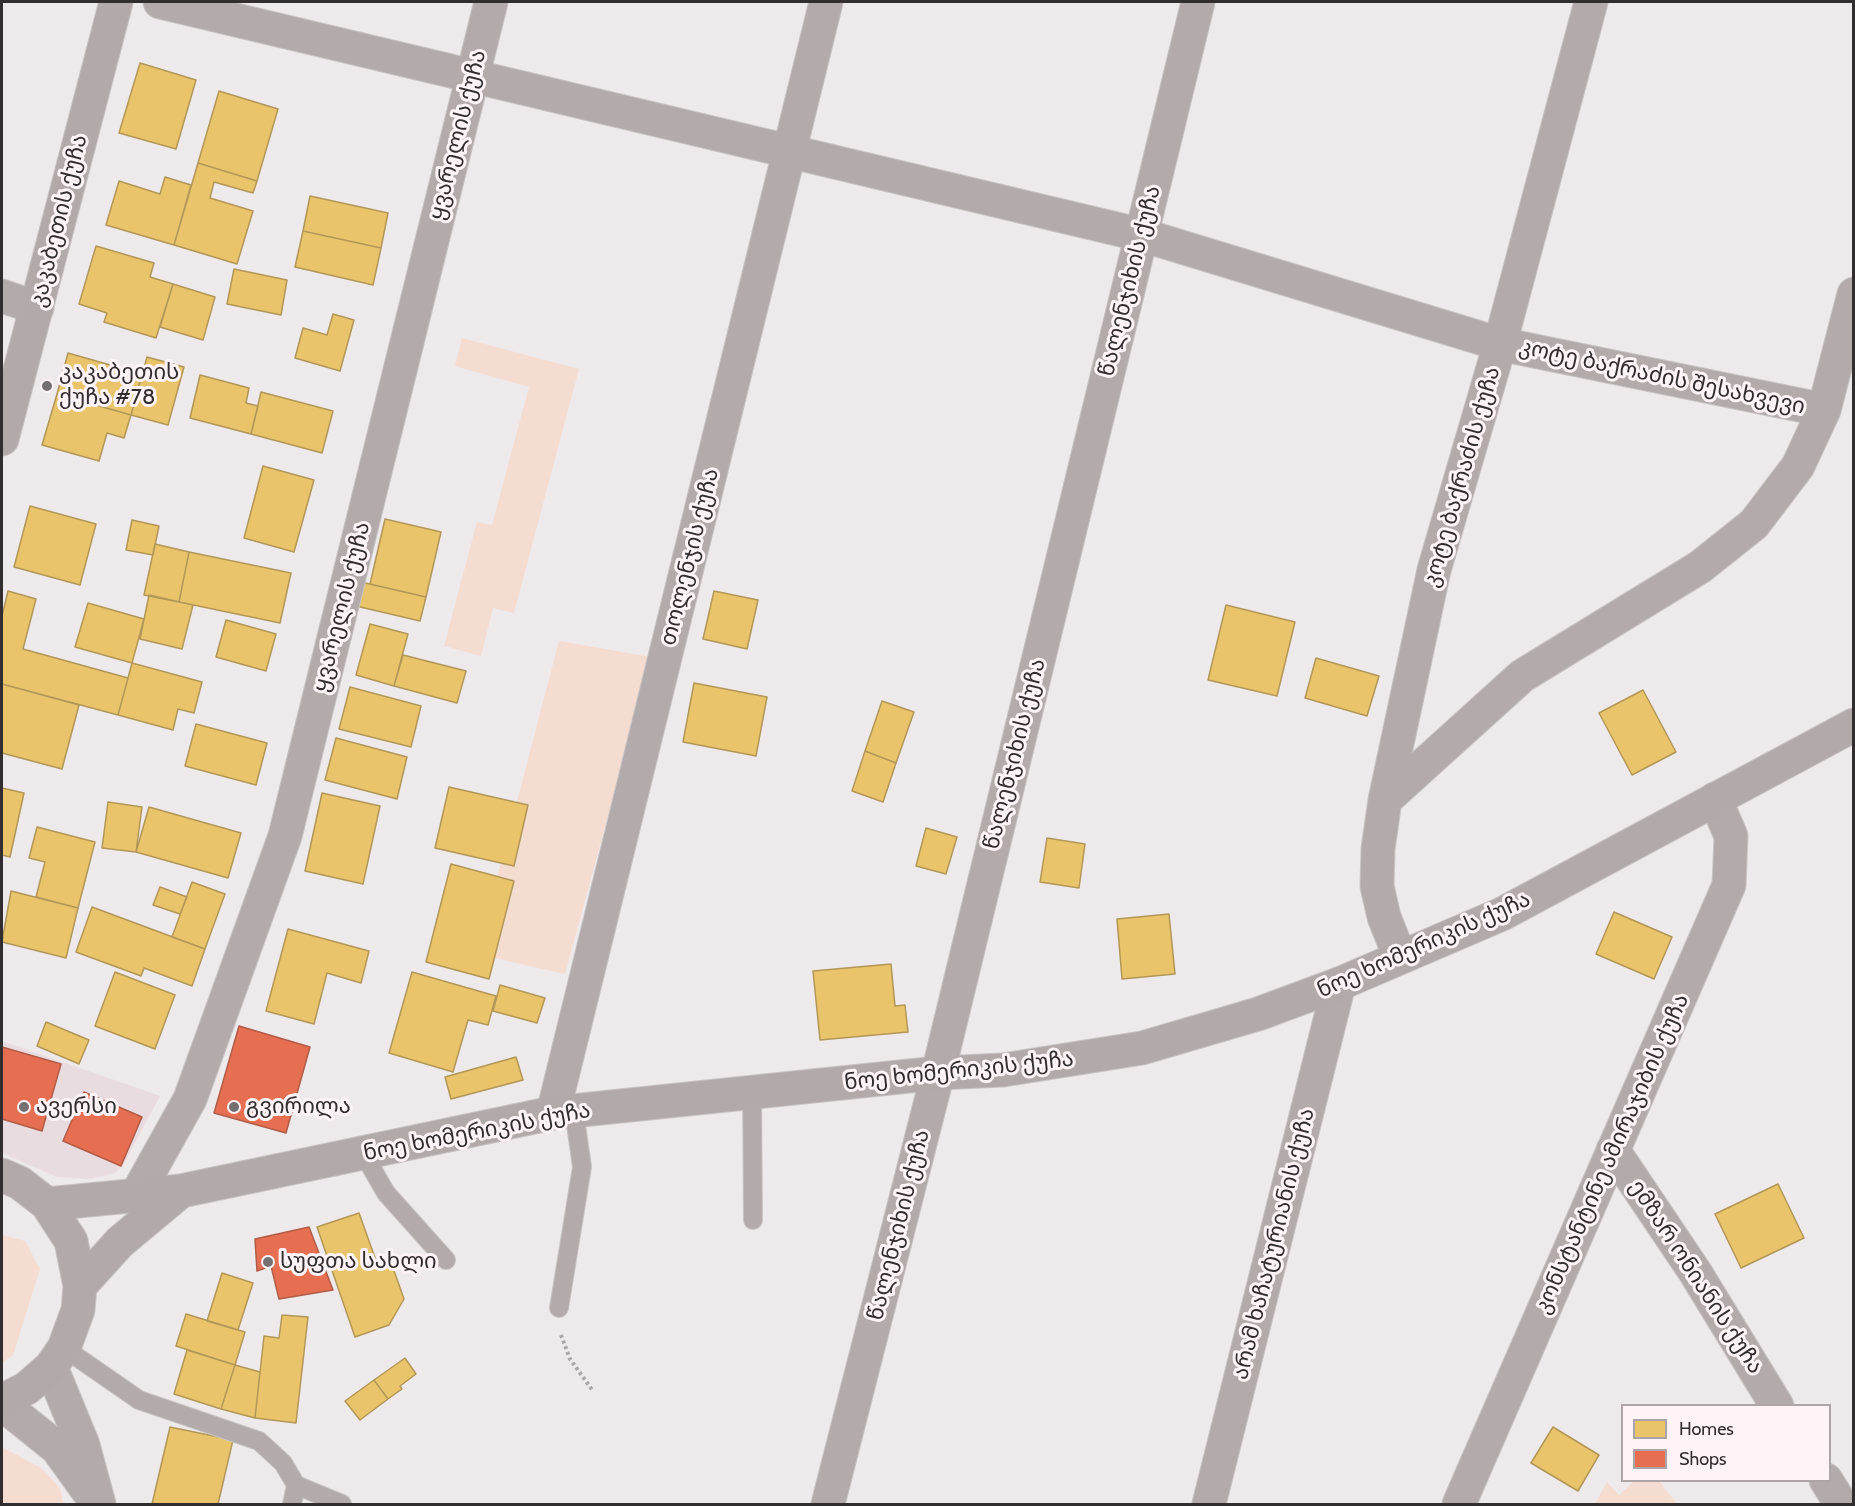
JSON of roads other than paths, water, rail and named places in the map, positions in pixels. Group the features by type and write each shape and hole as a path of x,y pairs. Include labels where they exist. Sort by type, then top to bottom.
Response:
{"street":[{"name":"კაკაბეთის ქუჩა","path":"2,439 116,2"},
{"name":"კოტე ბაქრაძის შესახვევი","path":"160,2 1142,235 1500,344 1824,410"},
{"name":"ყვარელის ქუჩა","path":"137,1194 190,1099 285,836 490,2"},
{"name":"თოლენჯის ქუჩა","path":"564,1112 826,2"},
{"name":"წალენჯიხის ქუჩა","path":"828,1504 938,1072 1198,2"},
{"name":"კოტე ბაქრაძის ქუჩა","path":"1400,957 1384,917 1377,886 1378,849 1385,801 1434,570 1500,344 1592,2"},
{"path":"1385,801 1522,676 1700,567 1754,524 1798,466 1824,410 1854,294"},
{"path":"2,296 37,308"},
{"name":"ნოე ხომერიკის ქუჩა","path":"47,1204 181,1191 564,1112 938,1072 1003,1070 1142,1048 1258,1014 1339,984 1502,914 1854,725"},
{"name":"კონსტანტინე ამირაჯიბის ქუჩა","path":"1459,1504 1729,885 1731,836 1715,799"},
{"name":"არამ ხაჩატურიანის ქუჩა","path":"1209,1504 1339,984"},
{"name":"ემზარ ონიანის ქუჩა","path":"1613,1150 1695,1272 1776,1404"},
{"path":"2,1175 20,1183 47,1204 71,1241 80,1286 78,1310 58,1358 27,1388 2,1403 57,1448 99,1504"},
{"name":"ნოე ხომერიკის ქუჩა","path":"80,1286 120,1242 181,1191"},
{"path":"58,1358 99,1504"},
{"path":"1827,1482 1842,1504"}],"lane":[{"path":"752,1092 753,1220"},
{"path":"559,1308 582,1167 564,1112"},
{"path":"363,1153 386,1193 446,1260"},
{"path":"58,1358 139,1400 259,1441 283,1463 296,1485 342,1504"},
{"path":"292,1504 296,1485"}],"place":[{"name":"კაკაბეთის ქუჩა #78","path":"47,386"},
{"name":"ავერსი","path":"24,1107"},
{"name":"გვირილა","path":"234,1107"},
{"name":"სუფთა სახლი","path":"268,1262"}]}
